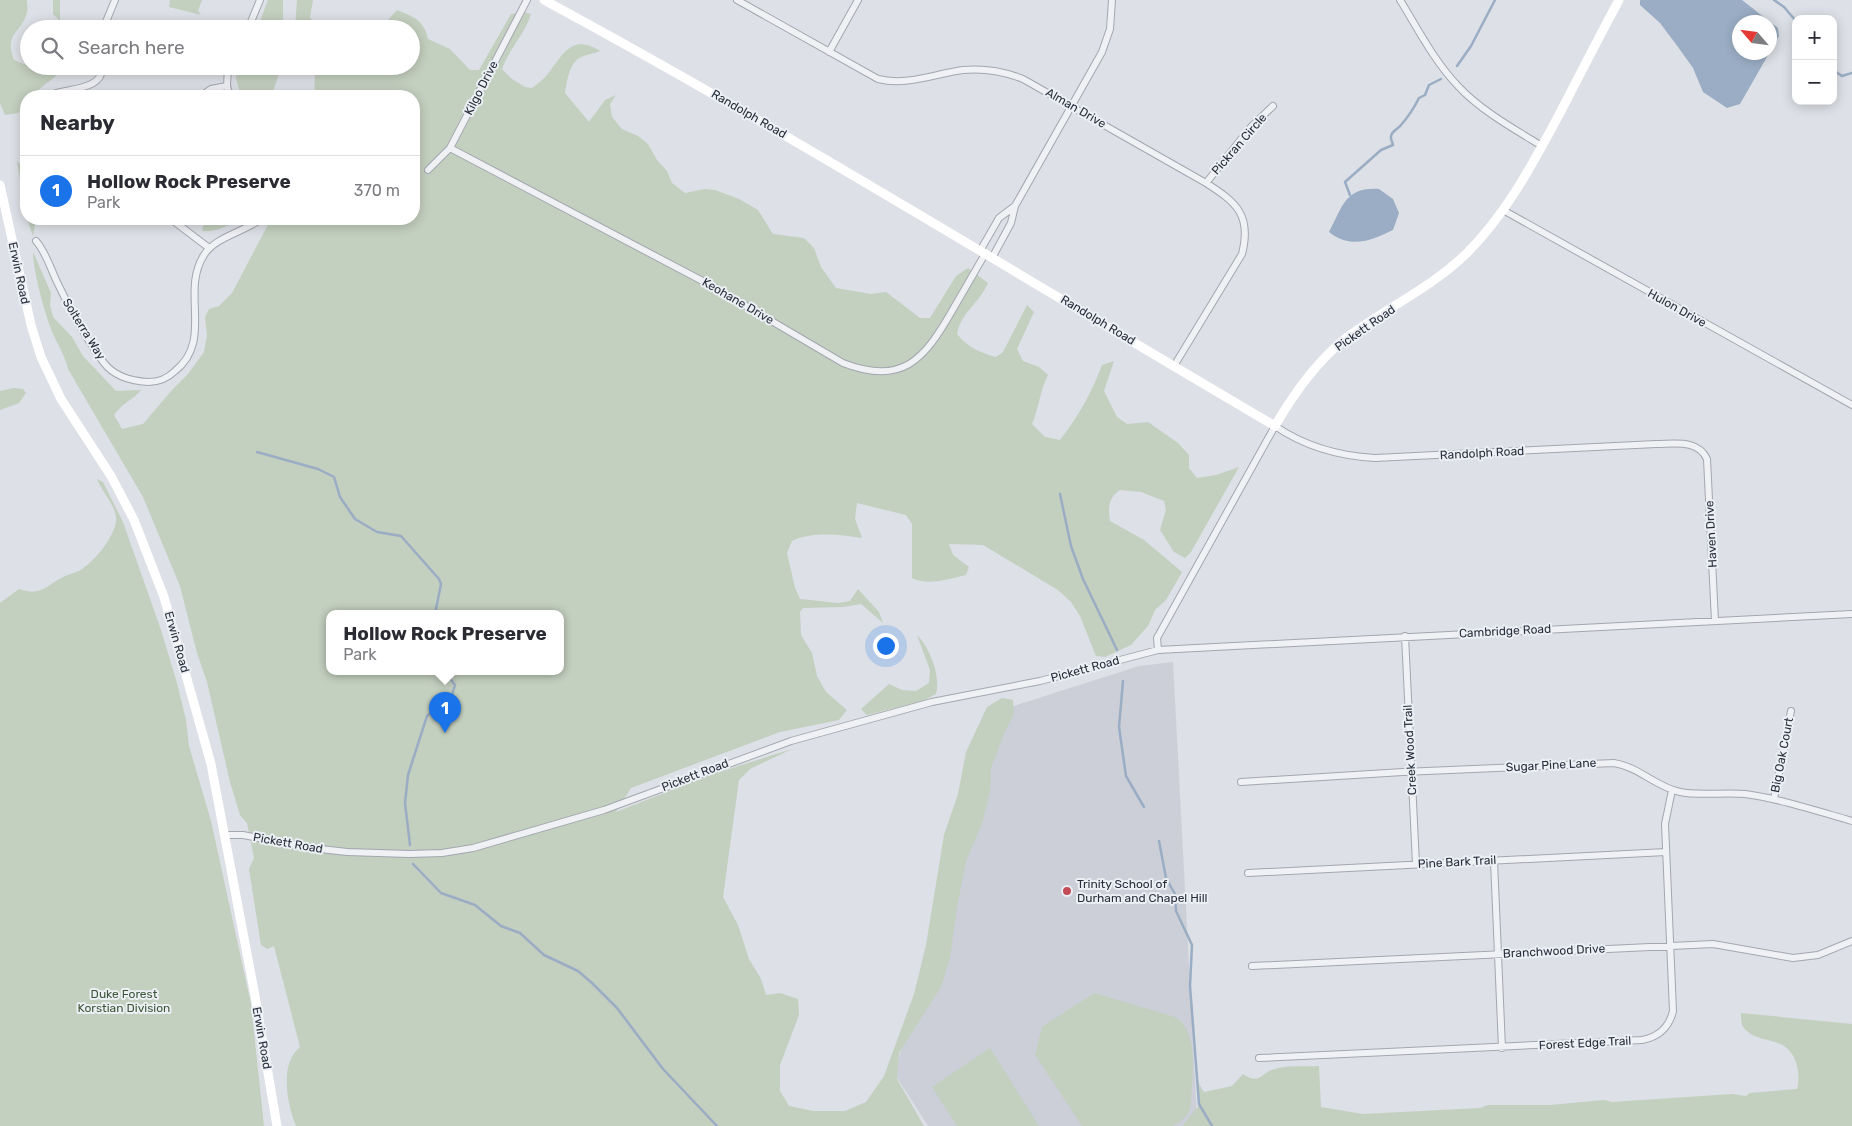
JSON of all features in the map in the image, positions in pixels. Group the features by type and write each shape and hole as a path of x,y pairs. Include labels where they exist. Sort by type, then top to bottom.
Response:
{"street":[{"path":"107,20 115,0"},
{"path":"252,20 260,0"},
{"name":"Kilgo Drive","path":"428,170 450,148 527,0"},
{"name":"Randolph Road","path":"544,0 684,76 1274,426 1318,447 1352,456 1370,457 1677,444 1691,445 1701,449"},
{"name":"Alman Drive","path":"737,0 867,74 889,81 909,80 969,70 1006,73 1033,84 1071,105 1206,183 1230,199 1241,214 1245,242 1235,268 1174,366"},
{"path":"829,52 858,0"},
{"name":"Keohane Drive","path":"450,148 712,286 842,364 862,371 881,372 902,369 920,357 935,341 986,254 1011,223 1015,206 1102,52 1110,29 1112,0"},
{"path":"1400,0 1443,68 1459,87 1484,108 1542,146"},
{"name":"Pickett Road","path":"226,836 243,835 312,848 347,852 442,853 473,848 604,810 790,740 932,702 1040,681 1158,650 1157,638 1274,426 1301,384 1334,348 1442,275 1468,252 1503,210 1542,146 1619,0"},
{"path":"68,90 97,82 101,75"},
{"path":"228,75 228,90"},
{"path":"208,90 227,86"},
{"name":"Pickran Circle","path":"1206,183 1251,127 1273,106"},
{"name":"Erwin Road","path":"0,185 31,325 41,358 61,399 111,476 134,520 153,564 202,728 226,836 277,1126"},
{"name":"Keohane Drive","path":"986,254 999,218 1015,206"},
{"name":"Hulon Drive","path":"1503,210 1852,405"},
{"path":"179,225 209,248 250,225"},
{"name":"Solterra Way","path":"36,241 67,304 103,362 120,375 148,382 162,380 173,373 185,361 192,349 196,338 194,281 200,262 209,248"},
{"name":"Haven Drive","path":"1701,449 1706,459 1708,481 1715,621"},
{"name":"Cambridge Road","path":"1158,650 1852,614"},
{"name":"Creek Wood Trail","path":"1405,636 1416,864"},
{"name":"Big Oak Court","path":"1774,799 1791,711"},
{"name":"Sugar Pine Lane","path":"1240,782 1412,771 1614,763 1630,766 1672,790 1688,793 1725,792 1774,799 1852,821"},
{"name":"Forest Edge Trail","path":"1259,1058 1642,1040 1659,1034 1670,1022 1673,1012 1666,852 1666,811 1672,790"},
{"name":"Pine Bark Trail","path":"1248,873 1666,852"},
{"path":"1494,861 1502,1048"},
{"name":"Branchwood Drive","path":"1252,966 1670,945 1726,945 1793,958 1818,955 1852,941"}],"shaded area":[{"name":"Trinity School of Durham and Chapel Hill","path":"1173,662 1197,1117 1183,1126 928,1126 894,1073 1004,709 1139,666"}],"green space":[{"path":"0,0 27,0 25,19 20,20 20,27 12,38 11,51 14,60 20,62 20,75 57,75 39,90 20,90 20,112 18,113 5,115 0,103"},
{"path":"53,0 60,0 60,20 53,14"},
{"path":"170,0 202,0 198,11 201,15 169,7"},
{"path":"268,0 283,0 283,20 260,20"},
{"path":"297,0 313,0 310,17 312,20 296,20"},
{"path":"397,10 417,20 388,20"},
{"path":"524,12 531,14 502,69 512,79 525,87 532,88 545,77 563,54 575,45 582,44 600,51 581,57 574,63 569,73 565,93 589,122 605,100 616,95 610,104 612,117 622,129 638,136 648,144 657,160 667,171 672,183 685,193 705,189 715,190 739,199 758,210 773,234 804,238 814,248 821,267 836,288 871,294 886,292 920,318 930,318 956,276 968,268 988,283 980,297 962,320 957,334 965,343 975,349 996,357 1003,352 1027,305 1034,312 1017,349 1023,361 1039,367 1048,375 1032,424 1045,437 1060,440 1084,404 1102,365 1114,361 1104,391 1117,417 1127,424 1148,422 1178,443 1189,455 1189,468 1197,478 1216,475 1239,467 1191,552 1185,558 1174,552 1160,530 1166,510 1164,501 1141,492 1120,490 1113,496 1109,508 1110,521 1144,540 1182,572 1166,600 1155,610 1148,626 1131,645 1105,657 1096,656 1080,616 1071,602 1058,590 983,545 949,544 953,555 969,567 966,575 932,582 912,578 912,524 906,515 857,503 855,519 862,538 827,535 809,536 792,541 787,553 795,588 800,599 838,603 850,601 858,589 879,612 883,623 861,604 843,607 803,608 800,612 801,635 812,653 817,676 826,692 847,710 839,720 780,732 631,788 616,812 707,776 792,749 750,769 739,780 723,897 738,925 749,959 761,979 766,995 780,993 798,999 799,1015 780,1065 780,1091 789,1106 813,1111 845,1111 866,1102 884,1076 914,994 926,945 944,835 958,794 966,752 987,707 1002,698 1013,700 1014,714 991,768 990,792 982,824 966,861 950,958 941,987 899,1053 897,1079 924,1126 296,1126 288,1095 287,1073 293,1054 300,1047 274,946 267,949 261,945 249,869 254,858 247,823 240,815 230,782 207,682 197,653 180,586 143,497 68,369 44,307 35,271 33,252 51,293 50,305 53,317 72,337 83,356 116,391 141,390 114,415 122,429 143,424 188,374 204,352 207,335 205,317 209,309 219,306 232,293 268,225 420,225 420,90 314,90 314,75 420,75 420,22 424,27 428,39 450,49 470,70 479,70 511,14"},
{"path":"236,75 279,75 273,90 239,90"},
{"path":"17,161 20,165 20,180"},
{"path":"29,225 35,225 33,236"},
{"path":"228,225 212,231 202,231 203,226"},
{"path":"14,388 23,389 26,393 19,403 0,410 0,391"},
{"name":"Duke Forest Korstian Division","path":"97,479 103,482 123,522 161,630 177,683 186,720 189,746 211,821 251,1004 264,1126 0,1126 0,603 19,589 33,592 39,591 65,576 79,571 102,550 114,529 116,517 115,511"},
{"path":"917,635 926,647 936,671 936,694 923,701 867,715 861,709 889,684 902,690 916,691 929,683 930,670"},
{"path":"1094,993 1175,1017 1183,1024 1191,1045 1193,1069 1191,1104 1185,1117 1180,1122 1173,1126 1082,1126 1035,1055 1042,1027"},
{"path":"1741,1013 1852,1024 1852,1126 1182,1126 1198,1107 1197,1081 1204,1092 1232,1086 1243,1074 1254,1079 1270,1071 1291,1067 1319,1066 1321,1107 1363,1114 1480,1108 1488,1105 1550,1105 1604,1100 1612,1102 1732,1094 1746,1096 1750,1093 1797,1089 1798,1071 1792,1054 1784,1046 1755,1036 1747,1031 1742,1025"},
{"path":"990,1048 1039,1126 957,1126 932,1087"}],"water":[{"path":"1640,0 1742,0 1761,15 1732,15 1732,60 1765,60 1740,104 1727,108 1703,92 1693,68 1660,23 1640,5"},
{"path":"1777,27 1778,28 1779,36 1777,40"},
{"path":"1379,189 1393,199 1399,213 1393,230 1361,242 1345,240 1329,232 1346,200 1359,191"}],"waterway":[{"path":"1457,66 1471,46 1495,0"},
{"path":"1774,0 1784,7 1792,16"},
{"path":"1837,73 1842,76 1852,73"},
{"path":"1350,195 1345,182 1381,150 1393,145 1391,138 1393,132 1406,119 1419,98 1425,95 1429,85 1441,79"},
{"path":"257,452 318,469 334,477 340,497 355,519 377,532 401,536 439,579 441,584 436,610"},
{"path":"1060,494 1071,546 1083,579 1117,650"},
{"path":"410,845 405,803 408,775 427,716 452,695 455,685 447,675"},
{"path":"1123,681 1119,727 1126,776 1144,807"},
{"path":"1159,841 1166,878 1175,894 1176,911 1192,945 1190,986 1199,1104 1212,1126"},
{"path":"413,864 441,893 475,905 501,926 520,933 544,955 578,971 592,983 617,1008 663,1069 717,1126"}],"place":[{"name":"Hollow Rock Preserve","path":"445,733"},
{"name":"Trinity School of Durham and Chapel Hill","path":"1067,891"}]}
